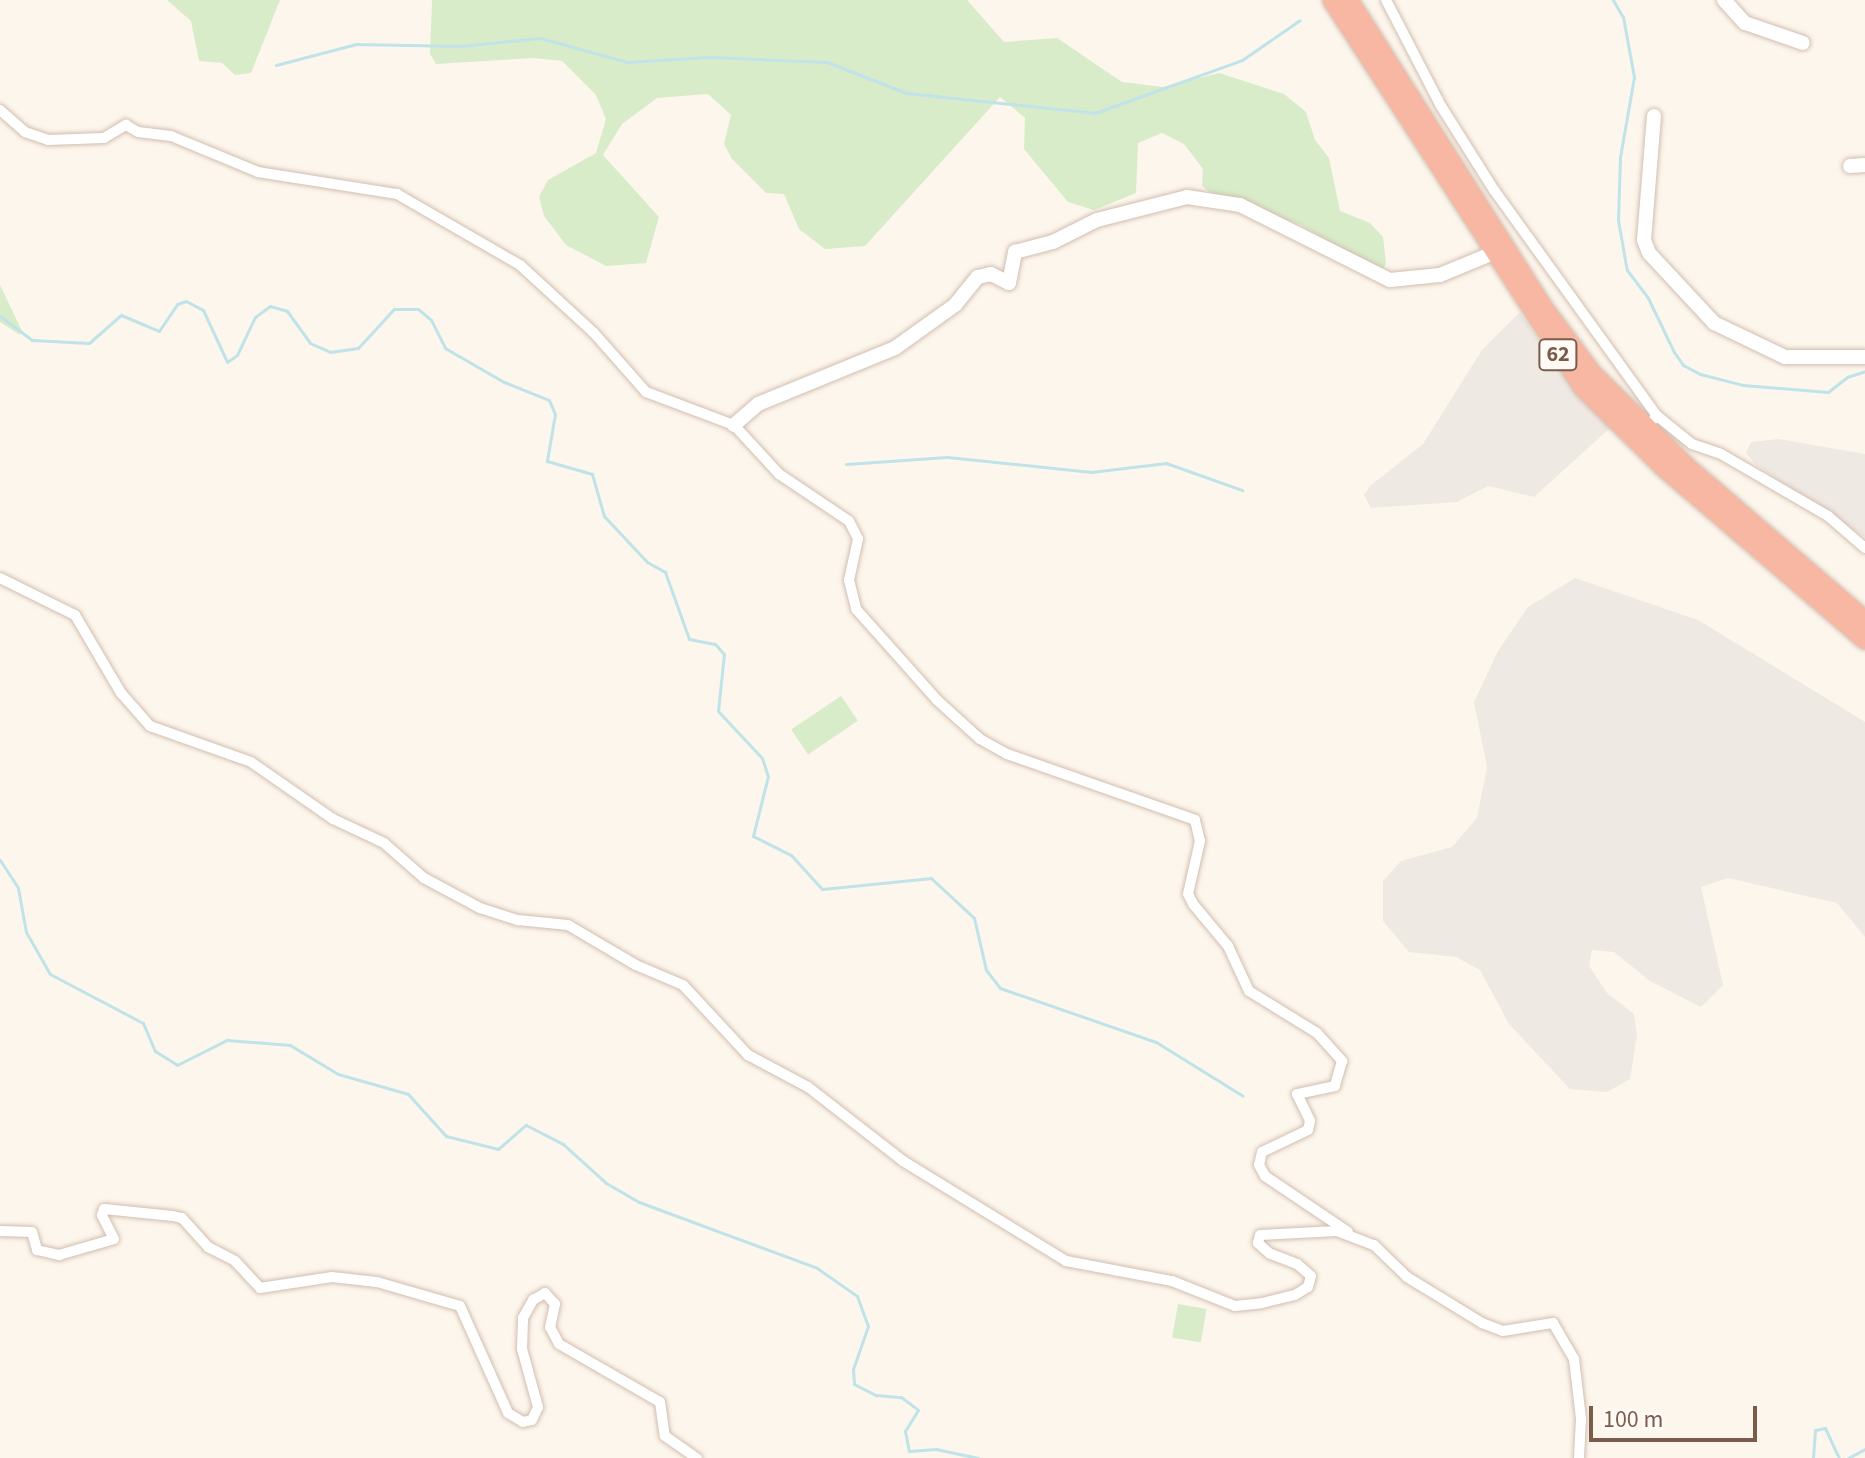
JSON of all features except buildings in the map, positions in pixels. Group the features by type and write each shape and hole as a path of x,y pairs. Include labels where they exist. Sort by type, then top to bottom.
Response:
{"highway":[{"name":"62","path":"1332,0 1564,364 1599,408 1865,640"},
{"name":"62","path":"1349,0 1543,307 1593,374 1652,422 1865,620"}],"street":[{"path":"1386,0 1441,106 1494,190 1652,422 1692,444 1721,454 1828,516 1865,548"},
{"path":"1724,0 1745,23 1803,43"},
{"path":"0,110 25,132 48,140 104,138 126,125 138,132 171,136 258,172 397,194 520,265 594,333 646,392 734,425 772,469 849,521 858,539 849,580 856,609 937,700 980,739 1007,754 1195,820 1200,841 1188,894 1193,904 1228,946 1249,991 1317,1033 1342,1061 1335,1086 1297,1094 1308,1130 1262,1152 1259,1165 1265,1176 1352,1235 1374,1245 1407,1277 1482,1323 1503,1331 1553,1323 1574,1359 1581,1419 1579,1458"},
{"path":"1654,116 1644,240 1649,253 1690,300 1714,323 1785,357 1865,357"},
{"path":"734,425 758,404 895,348 955,305 978,277 991,274 1009,283 1015,252 1053,242 1097,220 1187,197 1240,205 1390,280 1440,275 1493,253"},
{"path":"0,578 75,615 121,693 150,726 251,762 333,819 384,843 424,878 455,896 518,920 582,930 636,965 683,985 748,1055 808,1087 903,1161 1066,1261 1172,1281 1235,1306 1295,1295 1308,1287 1311,1276 1305,1269 1269,1253 1258,1243 1260,1235 1321,1230 1352,1235"},
{"path":"0,1231 32,1232 37,1250 59,1255 114,1239 102,1215 104,1209 173,1216 182,1218 208,1247 235,1261 260,1288 332,1277 377,1282 460,1306 508,1413 523,1422 532,1420 538,1407 522,1349 522,1326 528,1306 545,1293 555,1304 550,1327 559,1344 660,1402 665,1436 697,1458"}],"shaded area":[{"path":"1520,312 1561,372 1610,428 1534,497 1488,486 1457,502 1371,508 1364,495 1370,486 1423,444 1482,350"},
{"path":"1779,439 1865,454 1865,537 1756,465 1746,453 1751,442"},
{"path":"1575,578 1698,620 1865,722 1865,937 1837,903 1728,878 1701,887 1723,985 1701,1007 1650,981 1614,952 1592,950 1589,966 1607,993 1634,1014 1637,1035 1630,1079 1607,1092 1570,1089 1509,1024 1480,970 1456,957 1409,952 1383,921 1383,881 1401,861 1452,847 1477,818 1487,767 1474,702 1498,651 1528,607"}],"green space":[{"path":"167,0 280,0 251,73 235,75 222,63 199,61 191,21"},
{"path":"432,0 967,0 1004,42 1057,38 1122,82 1163,87 1219,73 1284,94 1306,112 1315,140 1329,158 1340,211 1370,223 1383,237 1386,264 1381,271 1372,269 1301,225 1211,193 1202,186 1203,169 1184,144 1162,133 1138,143 1136,193 1094,210 1068,202 1024,149 1025,118 1000,97 865,246 825,249 799,229 784,194 766,193 732,159 724,144 731,115 708,94 657,98 622,124 603,155 659,217 646,263 606,266 566,245 544,216 539,197 548,180 596,153 606,119 596,95 562,61 534,58 436,64 430,54"},
{"path":"0,285 21,329 20,335 0,322"},
{"path":"841,696 858,721 808,754 791,730"},
{"path":"1178,1304 1207,1309 1201,1343 1172,1337"}],"waterway":[{"path":"1613,0 1623,17 1634,77 1620,157 1618,220 1624,255 1627,270 1648,298 1674,352 1683,365 1700,374 1743,385 1828,392 1847,377 1865,371"},
{"path":"276,65 356,44 461,46 540,38 627,62 708,57 827,62 906,93 1095,113 1242,60 1300,20"},
{"path":"0,316 32,340 89,343 121,315 159,331 177,304 186,301 203,310 227,362 237,355 255,317 270,306 287,311 310,343 330,352 358,348 394,309 418,309 431,320 445,348 504,382 549,400 555,414 547,461 592,474 604,516 647,562 665,572 689,639 715,644 724,654 718,711 762,758 768,776 753,836 791,855 822,889 931,878 974,918 986,970 1000,988 1156,1042 1243,1096"},
{"path":"846,464 947,457 1091,472 1166,463 1242,490"},
{"path":"0,860 18,888 26,932 50,974 143,1023 155,1051 177,1065 227,1040 290,1045 338,1074 408,1094 446,1136 498,1149 526,1125 563,1144 606,1183 639,1202 817,1268 857,1296 868,1326 853,1369 854,1384 876,1395 901,1397 918,1410 905,1431 909,1451 936,1449 978,1458"},
{"path":"1813,1458 1815,1430 1825,1428 1839,1458"},
{"path":"1848,1458 1865,1449"}]}
